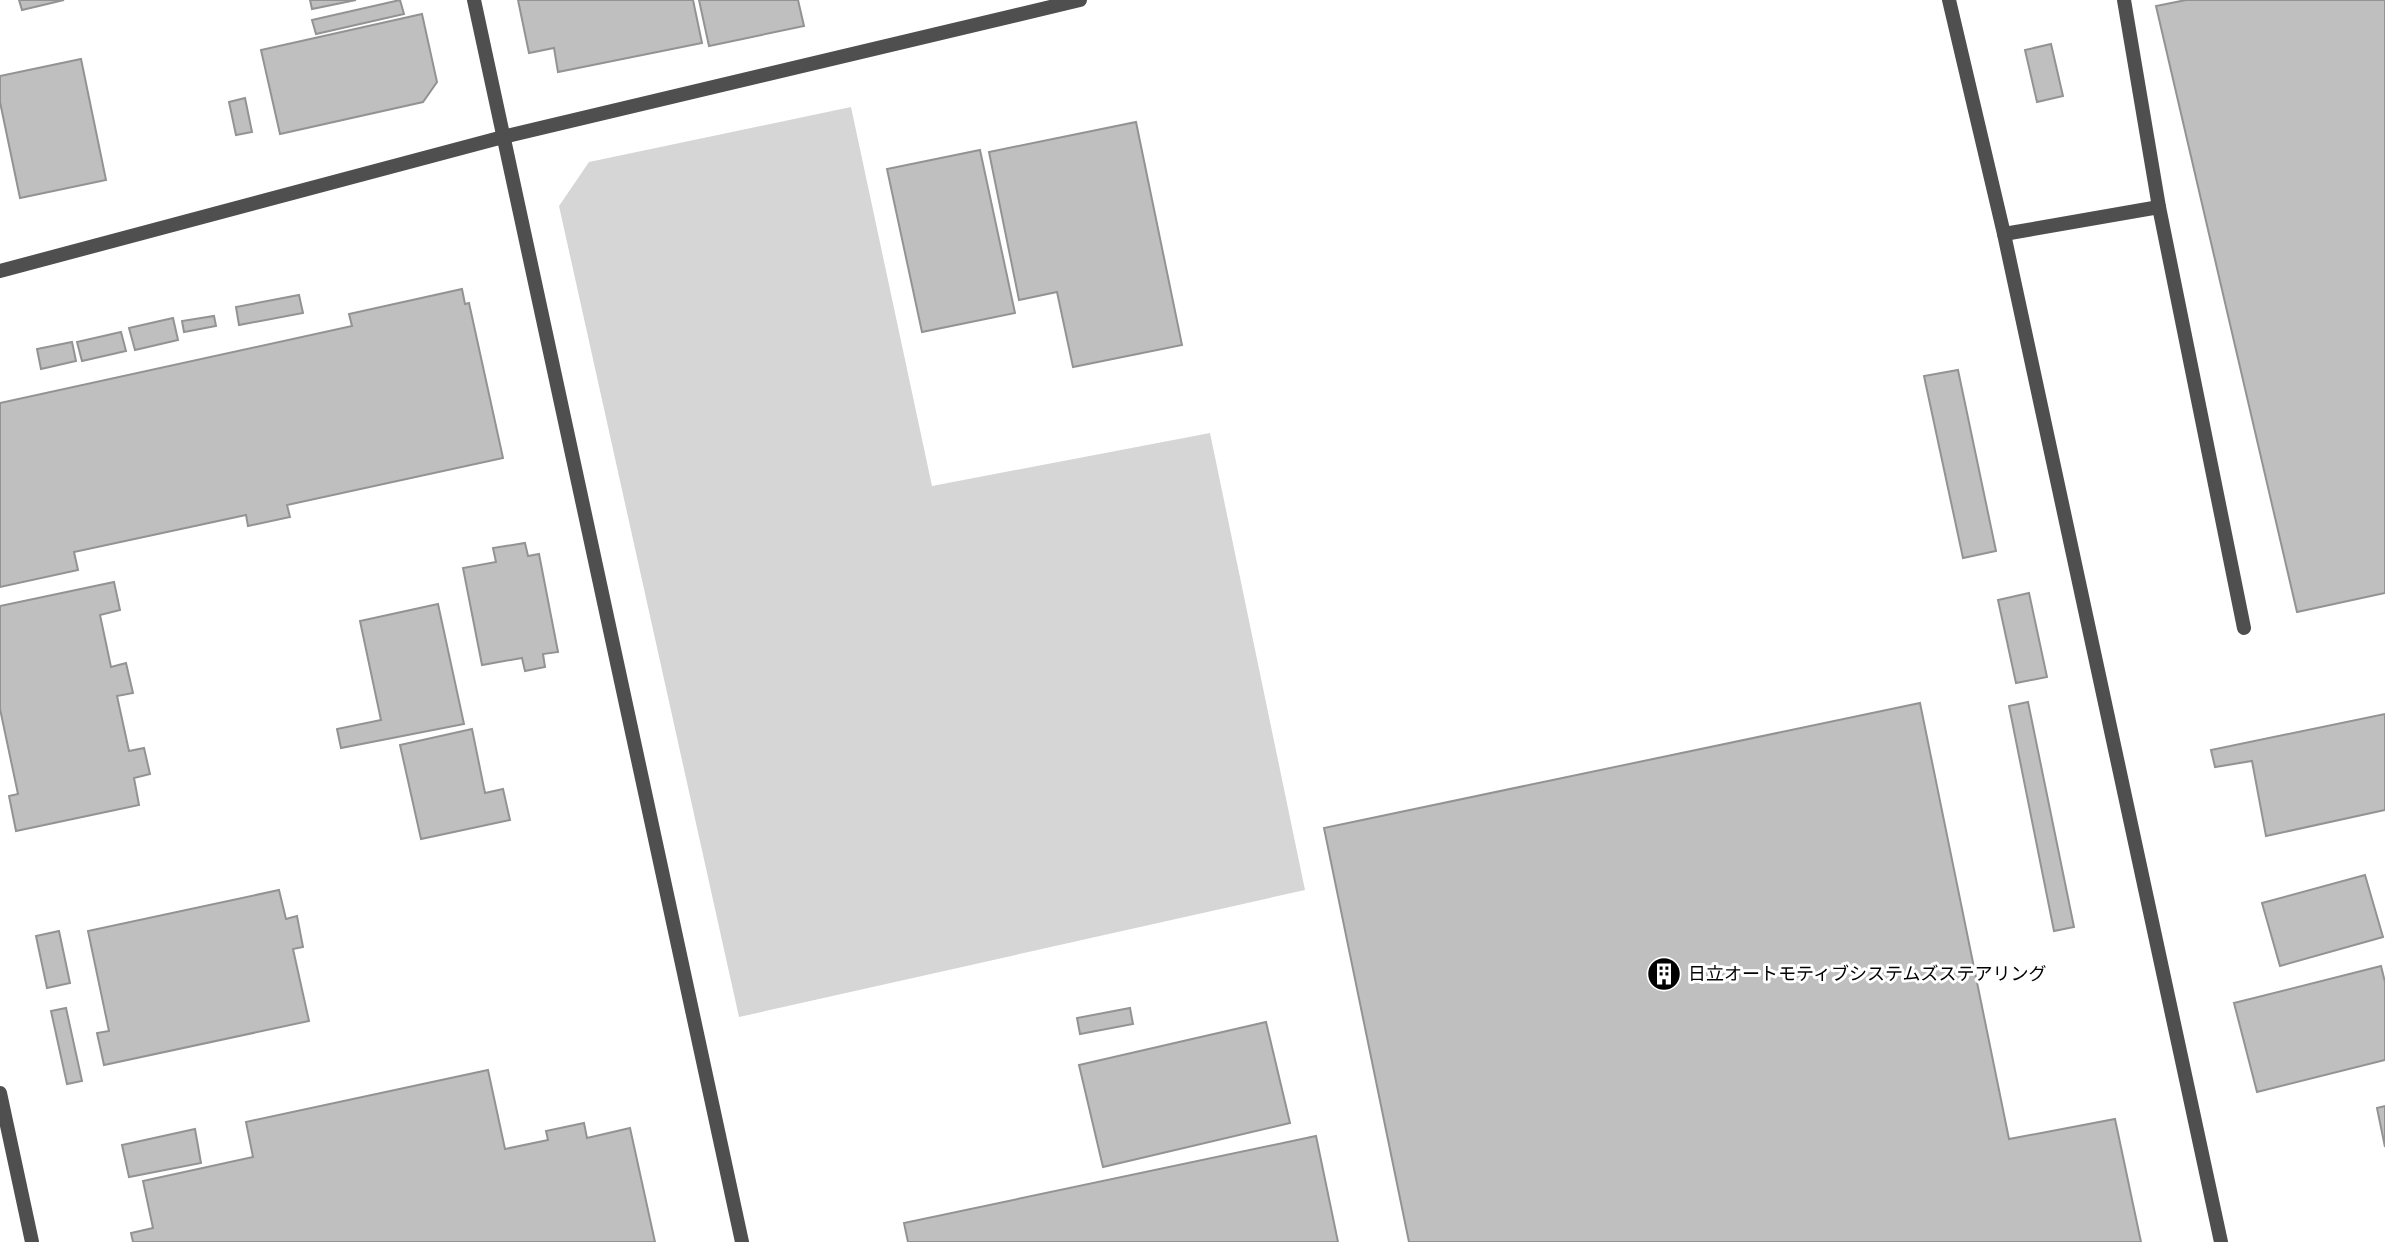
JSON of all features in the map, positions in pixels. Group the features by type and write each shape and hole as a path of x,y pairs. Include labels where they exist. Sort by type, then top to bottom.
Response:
{"street":[{"path":"474,0 742,1242"},
{"path":"0,271 503,137 1080,0"},
{"path":"1949,0 2004,234 2221,1242"},
{"path":"2124,0 2160,206 2244,628"},
{"path":"2004,234 2160,206"},
{"path":"0,1093 32,1242"}],"shaded area":[{"path":"851,107 932,486 1210,433 1305,890 739,1017 559,206 589,162"}],"building":[{"path":"19,0 64,0 22,10"},
{"path":"310,0 356,0 312,9"},
{"path":"400,0 404,14 316,34 312,20"},
{"path":"518,0 693,0 702,43 558,72 554,48 529,53"},
{"path":"699,0 798,0 804,26 709,46"},
{"path":"2186,0 2385,0 2385,593 2297,612 2156,6"},
{"path":"422,14 437,82 423,102 280,134 261,50"},
{"path":"2051,44 2063,96 2037,102 2025,50"},
{"path":"81,59 106,180 20,198 0,102 0,76"},
{"path":"245,98 252,132 236,135 229,102"},
{"path":"1136,122 1182,345 1073,367 1057,292 1019,300 989,152"},
{"path":"980,150 1015,313 922,332 887,169"},
{"path":"462,289 465,304 469,303 503,458 287,505 290,517 248,526 246,515 74,552 78,570 0,587 0,403 352,326 349,314"},
{"path":"299,295 303,313 239,325 236,307"},
{"path":"214,316 216,326 184,332 182,321"},
{"path":"173,318 178,340 135,350 129,328"},
{"path":"121,332 126,351 82,361 77,342"},
{"path":"72,342 76,361 41,369 37,349"},
{"path":"1958,370 1996,551 1963,558 1924,376"},
{"path":"525,543 528,556 539,554 558,652 543,654 545,667 525,671 522,658 482,665 463,568 496,562 493,548"},
{"path":"114,582 120,610 100,615 111,667 126,663 133,693 117,696 129,751 144,748 150,774 134,778 139,805 16,831 9,796 18,794 0,709 0,606"},
{"path":"2029,593 2047,677 2016,683 1998,600"},
{"path":"438,604 464,724 341,748 337,729 381,720 360,621"},
{"path":"2028,702 2074,927 2054,931 2009,706"},
{"name":"日立オートモティブシステムズステアリング","path":"1920,703 2009,1139 2115,1119 2141,1242 1409,1242 1324,828"},
{"path":"2385,714 2385,810 2266,836 2252,761 2215,767 2211,750"},
{"path":"472,729 485,793 503,789 510,820 421,839 400,745"},
{"path":"2365,875 2383,937 2280,966 2262,903"},
{"path":"279,890 286,919 297,916 303,947 293,949 309,1021 104,1065 97,1033 109,1031 88,931"},
{"path":"59,931 70,983 47,988 36,936"},
{"path":"2381,966 2385,982 2385,1060 2257,1092 2234,1003"},
{"path":"66,1008 82,1081 67,1084 51,1011"},
{"path":"1130,1008 1133,1024 1080,1034 1077,1018"},
{"path":"1266,1022 1290,1123 1103,1167 1079,1065"},
{"path":"488,1070 505,1149 548,1140 546,1131 584,1123 587,1138 630,1128 655,1242 133,1242 131,1233 153,1228 143,1181 253,1157 246,1122"},
{"path":"2385,1106 2385,1147 2377,1108"},
{"path":"195,1129 201,1163 129,1177 122,1145"},
{"path":"1316,1136 1338,1242 908,1242 904,1223"}],"place":[{"name":"日立オートモティブシステムズステアリング","path":"1664,974"}]}
